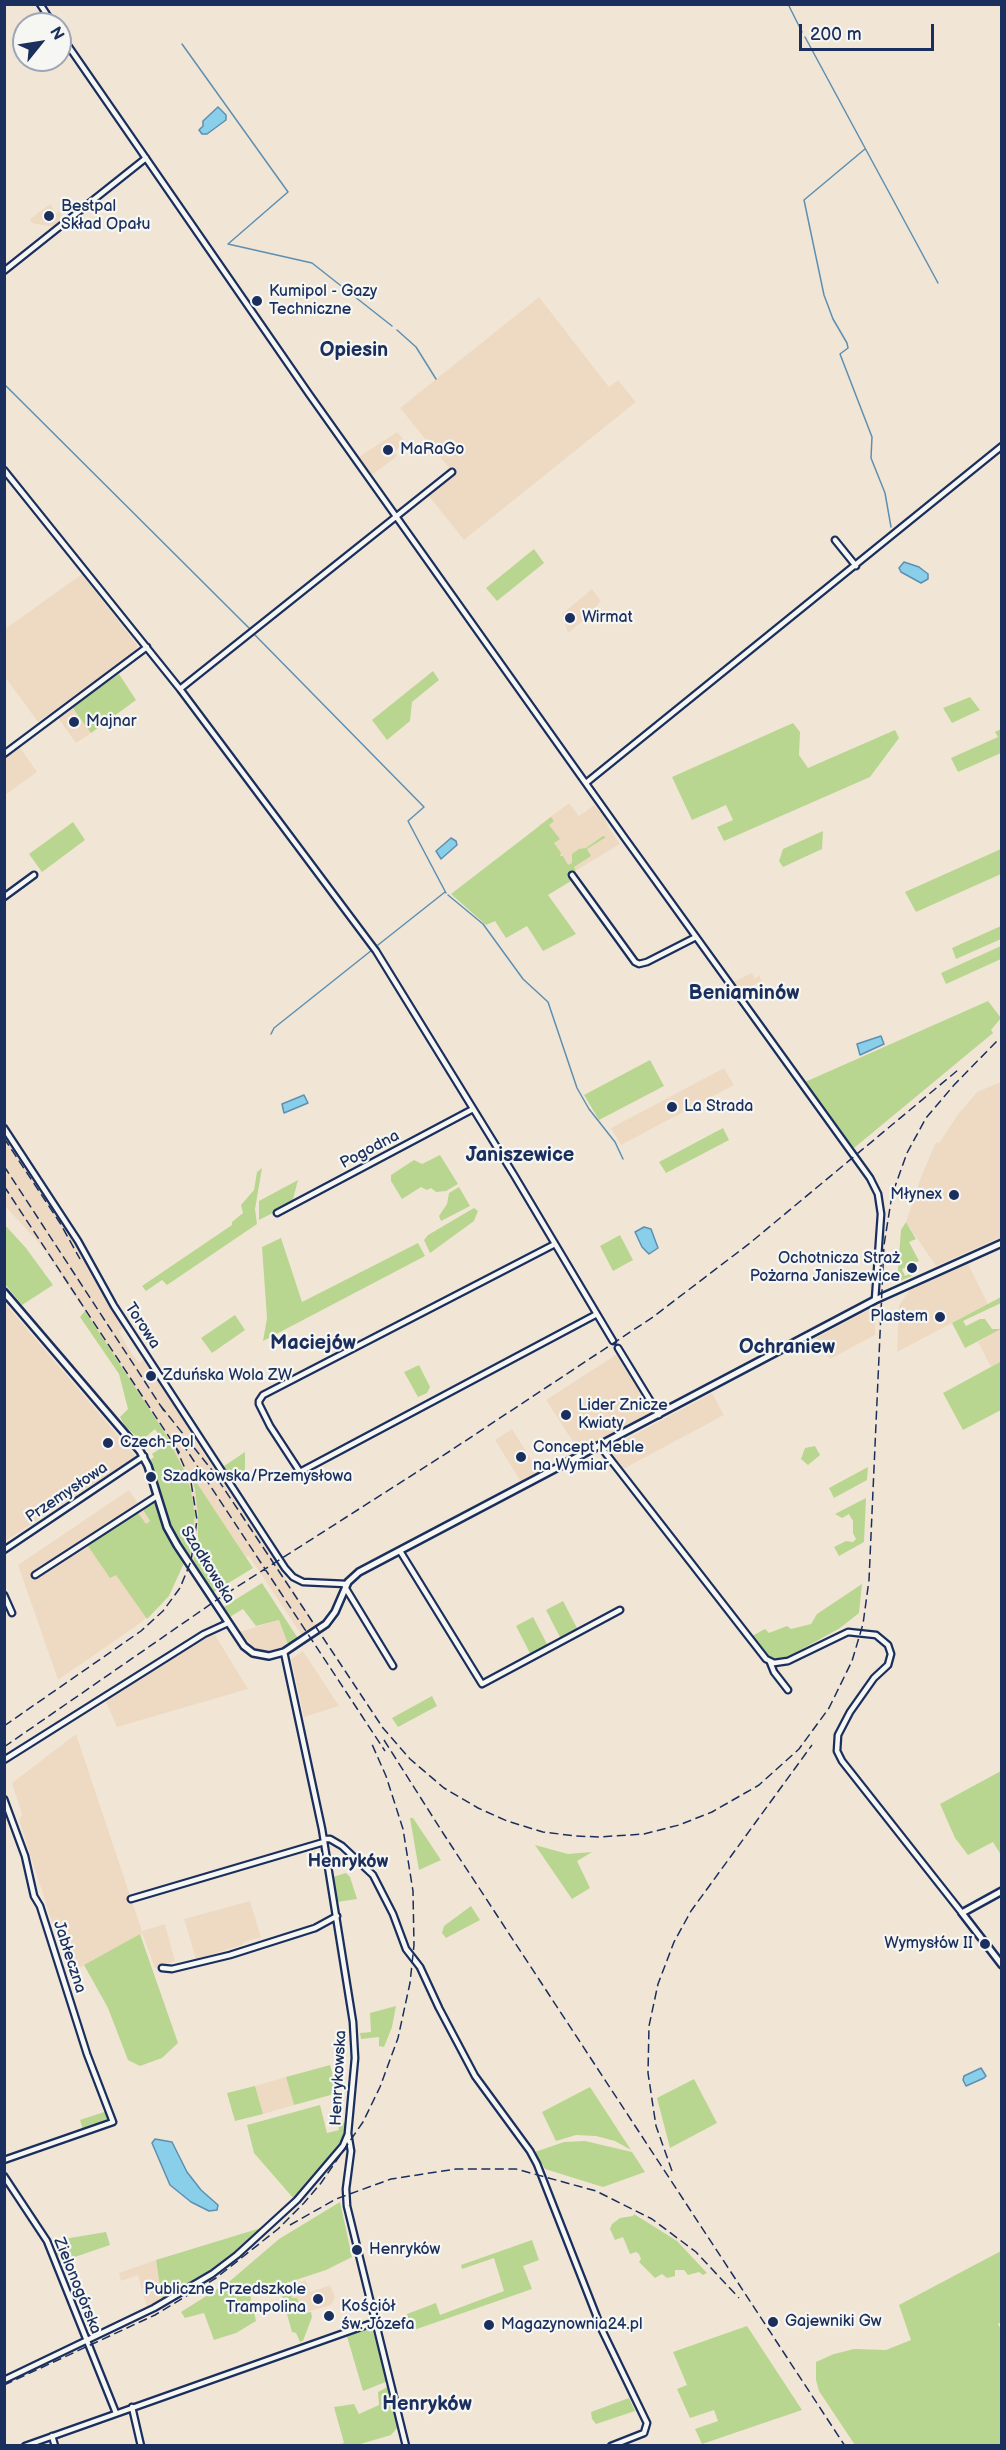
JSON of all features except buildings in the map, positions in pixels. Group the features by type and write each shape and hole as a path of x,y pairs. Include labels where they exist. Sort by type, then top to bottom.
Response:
{"street":[{"path":"72,51 586,783 876,1187 880,1214 875,1300"},
{"path":"4,271 146,158"},
{"path":"586,783 1002,446"},
{"path":"4,470 180,689 376,951 613,1341"},
{"path":"180,689 452,472"},
{"path":"835,540 856,566"},
{"path":"4,754 147,647"},
{"path":"4,897 34,875"},
{"path":"572,875 639,964 696,937"},
{"name":"Pogodna","path":"278,1213 473,1109"},
{"name":"Torowa","path":"4,1128 68,1224 109,1297 280,1563 293,1577 303,1582 347,1583"},
{"path":"555,1244 263,1395 259,1401 270,1426 300,1472 597,1314"},
{"path":"284,1652 327,1624 335,1612 347,1583 400,1551 875,1300 1000,1244 1002,1251"},
{"name":"Szadkowska","path":"4,1292 144,1456 170,1531 244,1646 254,1653 270,1656 284,1652"},
{"path":"618,1348 659,1415"},
{"path":"600,1446 757,1649 770,1662 774,1672 788,1690"},
{"name":"Przemysłowa","path":"4,1550 144,1456"},
{"path":"35,1575 158,1496"},
{"path":"400,1551 482,1684 620,1610"},
{"path":"347,1583 393,1666"},
{"path":"4,1595 12,1613"},
{"path":"4,1760 204,1634 228,1623"},
{"path":"770,1662 788,1661 835,1636 848,1632 876,1635 888,1645 891,1654 888,1665 874,1678 850,1712 838,1735 837,1751 842,1761 1002,1965"},
{"name":"Henrykowska","path":"284,1652 324,1841 355,2040 348,2133 350,2159 346,2206 406,2445"},
{"name":"Jabłeczna","path":"4,1799 25,1856 34,1896 40,1906 87,2054 113,2122 4,2160"},
{"path":"131,1899 330,1839 342,1845 373,1875 390,1907 406,1949 420,1967 439,2008 476,2076 537,2164 602,2330 647,2423 644,2433 611,2445"},
{"path":"962,1913 1002,1891"},
{"path":"162,1968 172,1970 230,1955 315,1928 336,1916"},
{"path":"4,2380 194,2285 237,2254 297,2200 342,2146 348,2133"},
{"name":"Zielonogórska","path":"4,2176 47,2241 116,2413"},
{"path":"25,2445 375,2322"},
{"path":"132,2407 141,2445"},
{"path":"52,2436 55,2445"}],"shaded area":[{"path":"50,204 56,213 59,211 65,219 54,227 32,223 30,219"},
{"path":"539,297 609,387 618,380 636,402 464,540 428,495 454,474 400,408"},
{"path":"397,432 406,442 394,452 397,456 372,475 359,457"},
{"path":"82,574 137,645 136,651 38,722 5,677 5,629"},
{"path":"592,589 601,601 568,633 562,614"},
{"path":"72,707 91,733 76,743 58,718"},
{"path":"19,746 37,772 5,795 4,756"},
{"path":"569,803 579,816 594,805 605,817 608,827 620,844 572,873 538,826"},
{"path":"752,973 755,979 759,975 762,981 740,991 733,982"},
{"path":"724,1068 734,1085 621,1145 611,1128"},
{"path":"1001,1082 1001,1237 936,1266 906,1222 921,1177 936,1142 939,1143 959,1113 977,1092"},
{"path":"4,1133 67,1228 90,1273 124,1327 119,1331 128,1348 139,1363 146,1358 197,1443 318,1628 303,1637 189,1471 197,1498 199,1523 193,1562 190,1558 195,1515 185,1472 165,1433 41,1245 5,1206"},
{"path":"968,1264 988,1304 897,1352 899,1305 910,1290"},
{"path":"4,1302 136,1457 5,1541 4,1541"},
{"path":"876,1306 875,1335 830,1359 816,1338"},
{"path":"1001,1329 1001,1361 991,1367 978,1342"},
{"path":"617,1354 654,1412 579,1451 546,1400"},
{"path":"712,1393 724,1415 623,1469 609,1451 610,1448"},
{"path":"512,1429 539,1472 521,1482 495,1440"},
{"path":"129,1490 181,1568 156,1609 139,1624 58,1680 18,1565"},
{"path":"279,1620 289,1647 264,1651 255,1648 239,1632"},
{"path":"215,1635 248,1689 117,1727 104,1698 197,1640"},
{"path":"303,1651 339,1706 304,1717 291,1659"},
{"path":"76,1734 142,1931 165,1924 175,1961 155,1968 142,1933 69,1974 19,1820 22,1814 12,1783"},
{"path":"250,1901 261,1937 196,1959 184,1919"},
{"path":"286,2077 294,2105 263,2114 255,2086"},
{"path":"156,2260 162,2300 147,2308 138,2275 121,2281 119,2273"},
{"path":"306,2280 310,2292 330,2285 335,2297 331,2305 304,2313 297,2299 292,2298 289,2286"}],"green space":[{"path":"534,549 544,563 497,601 486,588"},
{"path":"433,671 439,680 412,702 410,721 387,740 372,720"},
{"path":"119,674 136,700 91,733 72,707"},
{"path":"970,697 980,710 952,723 943,708"},
{"path":"793,723 800,732 799,755 808,768 895,730 899,738 870,777 724,841 717,827 733,820 726,805 692,820 672,777"},
{"path":"1001,729 1001,753 958,772 951,758 998,737 995,732"},
{"path":"551,817 554,821 549,825 560,839 554,843 561,853 560,856 563,856 568,865 572,863 572,854 579,849 586,848 603,836 606,837 587,849 591,856 574,867 576,871 567,876 571,881 548,895 576,934 543,951 527,926 506,938 495,921 486,925 451,894"},
{"path":"73,822 85,840 42,872 29,854"},
{"path":"823,831 822,849 783,867 779,861 783,849"},
{"path":"1001,849 1001,874 916,912 905,892"},
{"path":"1001,926 1001,939 956,959 952,948"},
{"path":"1001,946 1001,959 946,984 941,973"},
{"path":"988,1001 1001,1018 991,1030 993,1033 854,1148 805,1082"},
{"path":"650,1060 664,1086 599,1120 584,1095"},
{"path":"723,1128 729,1140 666,1173 659,1162"},
{"path":"440,1155 458,1184 446,1191 436,1192 431,1188 427,1190 421,1187 402,1199 391,1181 391,1175 414,1160 422,1164"},
{"path":"262,1168 255,1209 257,1224 167,1285 162,1280 146,1291 142,1286 232,1225 232,1222 243,1213 241,1205 254,1190 257,1172"},
{"path":"298,1180 292,1203 259,1220 259,1201"},
{"path":"459,1187 470,1206 441,1221 439,1216 447,1204 449,1193"},
{"path":"474,1208 478,1211 474,1221 430,1253 424,1240 428,1235"},
{"path":"906,1222 916,1239 909,1242 919,1261 902,1269 905,1276 909,1274 912,1276 897,1282 901,1230"},
{"path":"4,1224 26,1248 53,1285 22,1305 5,1284"},
{"path":"620,1235 633,1260 613,1271 600,1246"},
{"path":"281,1238 302,1302 418,1243 425,1256 263,1341 267,1318 262,1247"},
{"path":"1001,1297 1001,1303 963,1321 966,1326 985,1319 992,1329 1001,1329 965,1348 952,1323"},
{"path":"85,1311 165,1433 185,1472 195,1515 190,1558 169,1521 150,1460 154,1457 152,1454 165,1445 155,1429 141,1441 125,1426 120,1417 128,1409 119,1374 80,1317"},
{"path":"235,1315 245,1330 212,1353 201,1338"},
{"path":"1000,1362 1001,1410 963,1430 943,1393"},
{"path":"419,1365 430,1387 427,1393 418,1397 404,1372"},
{"path":"815,1446 820,1455 808,1465 801,1459 805,1448"},
{"path":"245,1452 245,1475 233,1481 224,1466"},
{"path":"868,1467 867,1480 834,1498 829,1488"},
{"path":"189,1471 253,1568 212,1593 193,1562 198,1538 198,1515 195,1489"},
{"path":"866,1498 864,1542 839,1556 834,1547 856,1539 853,1533 853,1521 849,1514 842,1518 835,1514"},
{"path":"151,1501 155,1503 166,1534 184,1563 169,1596 147,1619 116,1575 110,1578 88,1546 115,1524 120,1525 138,1513 146,1524 150,1521 141,1507"},
{"path":"262,1583 299,1640 289,1647 279,1620 256,1626 243,1609 228,1618 222,1608"},
{"path":"862,1584 859,1613 840,1628 784,1659 768,1657 752,1636 765,1629 769,1633 787,1626 791,1629 811,1624 817,1614"},
{"path":"563,1601 578,1630 561,1639 546,1610"},
{"path":"533,1617 548,1646 531,1655 516,1626"},
{"path":"432,1696 437,1706 398,1727 392,1718"},
{"path":"1001,1771 1001,1855 993,1842 968,1855 955,1838 940,1804"},
{"path":"410,1818 413,1818 441,1860 419,1870"},
{"path":"535,1845 568,1854 592,1852 577,1861 590,1888 572,1899"},
{"path":"346,1873 350,1877 357,1899 337,1902 333,1877"},
{"path":"471,1906 480,1920 446,1938 442,1933 444,1926"},
{"path":"140,1934 178,2043 162,2058 140,2066 128,2060 108,2008 84,1965"},
{"path":"396,2006 392,2027 384,2047 379,2046 379,2037 361,2039 360,2033 371,2032 370,2013"},
{"path":"330,2065 338,2093 294,2105 286,2077"},
{"path":"694,2079 717,2123 670,2148 657,2098"},
{"path":"255,2086 263,2114 235,2121 227,2093"},
{"path":"590,2087 631,2150 615,2141 596,2136 576,2135 556,2141 542,2112"},
{"path":"320,2105 327,2133 339,2130 338,2125 345,2122 345,2134 338,2146 294,2199 254,2153 247,2125"},
{"path":"107,2111 110,2121 83,2130 80,2120"},
{"path":"585,2141 632,2152 645,2172 603,2187 545,2169 535,2152 564,2142"},
{"path":"340,2202 352,2257 326,2270 250,2295 256,2321 236,2333 214,2340 204,2313 185,2318 181,2312 230,2281 279,2239"},
{"path":"634,2214 677,2241 707,2273 703,2275 699,2272 688,2275 684,2270 675,2270 675,2276 667,2278 662,2274 655,2278 639,2262 641,2259 639,2254 636,2252 630,2254 623,2237 615,2240 610,2229 612,2224 620,2218"},
{"path":"264,2227 218,2267 197,2282 162,2300 156,2260"},
{"path":"106,2232 110,2245 60,2262 52,2241"},
{"path":"532,2240 539,2260 523,2266 532,2289 411,2331 407,2314 436,2303 440,2315 504,2291 494,2258 462,2269 461,2265"},
{"path":"1001,2251 1001,2322 998,2324 1002,2331 1001,2445 855,2445 819,2391 816,2380 816,2362 854,2349 886,2350 911,2340 899,2305"},
{"path":"289,2286 292,2298 297,2298 304,2313 311,2312 312,2317 303,2341 300,2342 296,2333 292,2332 280,2289"},
{"path":"368,2326 372,2329 388,2381 363,2391 346,2333"},
{"path":"747,2326 802,2410 702,2444 695,2429 718,2421 714,2410 690,2418 677,2389 687,2385 673,2352"},
{"path":"389,2386 398,2427 391,2435 357,2445 336,2445 344,2443 334,2407 354,2404 359,2414 379,2405 378,2392"},
{"path":"629,2398 635,2411 596,2424 592,2419 591,2412"}],"water":[{"path":"218,107 226,115 226,120 207,134 202,134 199,130 203,126 203,121"},
{"path":"904,562 919,567 928,574 928,579 921,583 901,572 899,568"},
{"path":"451,838 456,841 457,845 441,859 436,851"},
{"path":"881,1036 884,1044 860,1055 857,1044"},
{"path":"304,1095 308,1103 284,1113 282,1104"},
{"path":"644,1227 651,1229 658,1248 649,1254 642,1247 635,1232"},
{"path":"981,2068 986,2076 966,2086 964,2076"},
{"path":"155,2139 172,2142 187,2172 201,2190 218,2205 217,2210 209,2211 191,2202 170,2185 152,2143"}],"waterway":[{"path":"788,4 802,32"},
{"path":"805,37 938,283"},
{"path":"182,44 288,192 228,244 312,263 392,326"},
{"path":"865,149 804,200 824,295 833,319 847,343 848,348 840,354 872,437 871,458 885,493 891,527"},
{"path":"397,330 416,347 436,379"},
{"path":"4,384 250,629"},
{"path":"254,634 424,807 408,821 446,893"},
{"path":"378,945 445,892"},
{"path":"448,895 483,924 523,979 548,1002 577,1088 589,1109 615,1142 623,1159"},
{"path":"271,1034 274,1028 372,950"}],"railway":[{"path":"160,1405 211,1469 383,1728 410,1759 444,1788 478,1808 507,1821 543,1832 576,1836 644,1834 679,1825 712,1812 759,1785 799,1749 829,1708 852,1661 863,1624 869,1580 884,1245 892,1195 907,1153 926,1118 954,1085 998,1040"},
{"path":"4,1747 221,1597 450,1451 653,1317 750,1243 958,1070"},
{"path":"4,1138 60,1223 80,1259"},
{"path":"4,1166 164,1411"},
{"path":"4,1186 181,1455"},
{"path":"182,1443 385,1751"},
{"path":"4,1726 141,1631 163,1611 180,1588 191,1561 197,1520 191,1482 176,1448"},
{"path":"384,1740 845,2446"},
{"path":"4,2385 155,2315 216,2278 278,2229 304,2203 321,2183 363,2122 380,2087 398,2038 410,1983 414,1945 413,1891 403,1829 386,1776 371,1742"},
{"path":"672,2171 656,2126 648,2073 649,2026 658,1984 674,1942 691,1911 812,1745"},
{"path":"290,2225 336,2199 391,2179 456,2169 516,2169 596,2191 652,2219 696,2252 739,2298"}],"place":[{"name":"Bestpal Skład Opału","path":"49,216"},
{"name":"Kumipol - Gazy Techniczne","path":"257,301"},
{"name":"MaRaGo","path":"388,450"},
{"name":"Wirmat","path":"570,618"},
{"name":"Majnar","path":"74,722"},
{"name":"La Strada","path":"672,1107"},
{"name":"Młynex","path":"954,1195"},
{"name":"Ochotnicza Straż Pożarna Janiszewice","path":"912,1268"},
{"name":"Plastem","path":"940,1317"},
{"name":"Zduńska Wola ZW","path":"151,1376"},
{"name":"Lider Znicze Kwiaty","path":"566,1415"},
{"name":"Czech-Pol","path":"108,1443"},
{"name":"Concept Meble na Wymiar","path":"521,1457"},
{"name":"Szadkowska/Przemysłowa","path":"151,1477"},
{"name":"Wymysłów II","path":"985,1944"},
{"name":"Henryków","path":"357,2250"},
{"name":"Publiczne Przedszkole Trampolina","path":"318,2299"},
{"name":"Kościół św. Józefa","path":"329,2316"},
{"name":"Gajewniki Gw","path":"773,2322"},
{"name":"Magazynownia24.pl","path":"489,2325"}],"district":[{"name":"Opiesin","path":"354,351"},
{"name":"Beniaminów","path":"744,994"},
{"name":"Janiszewice","path":"520,1156"},
{"name":"Maciejów","path":"313,1344"},
{"name":"Ochraniew","path":"787,1348"},
{"name":"Henryków","path":"348,1862"},
{"name":"Henryków","path":"427,2405"}]}
